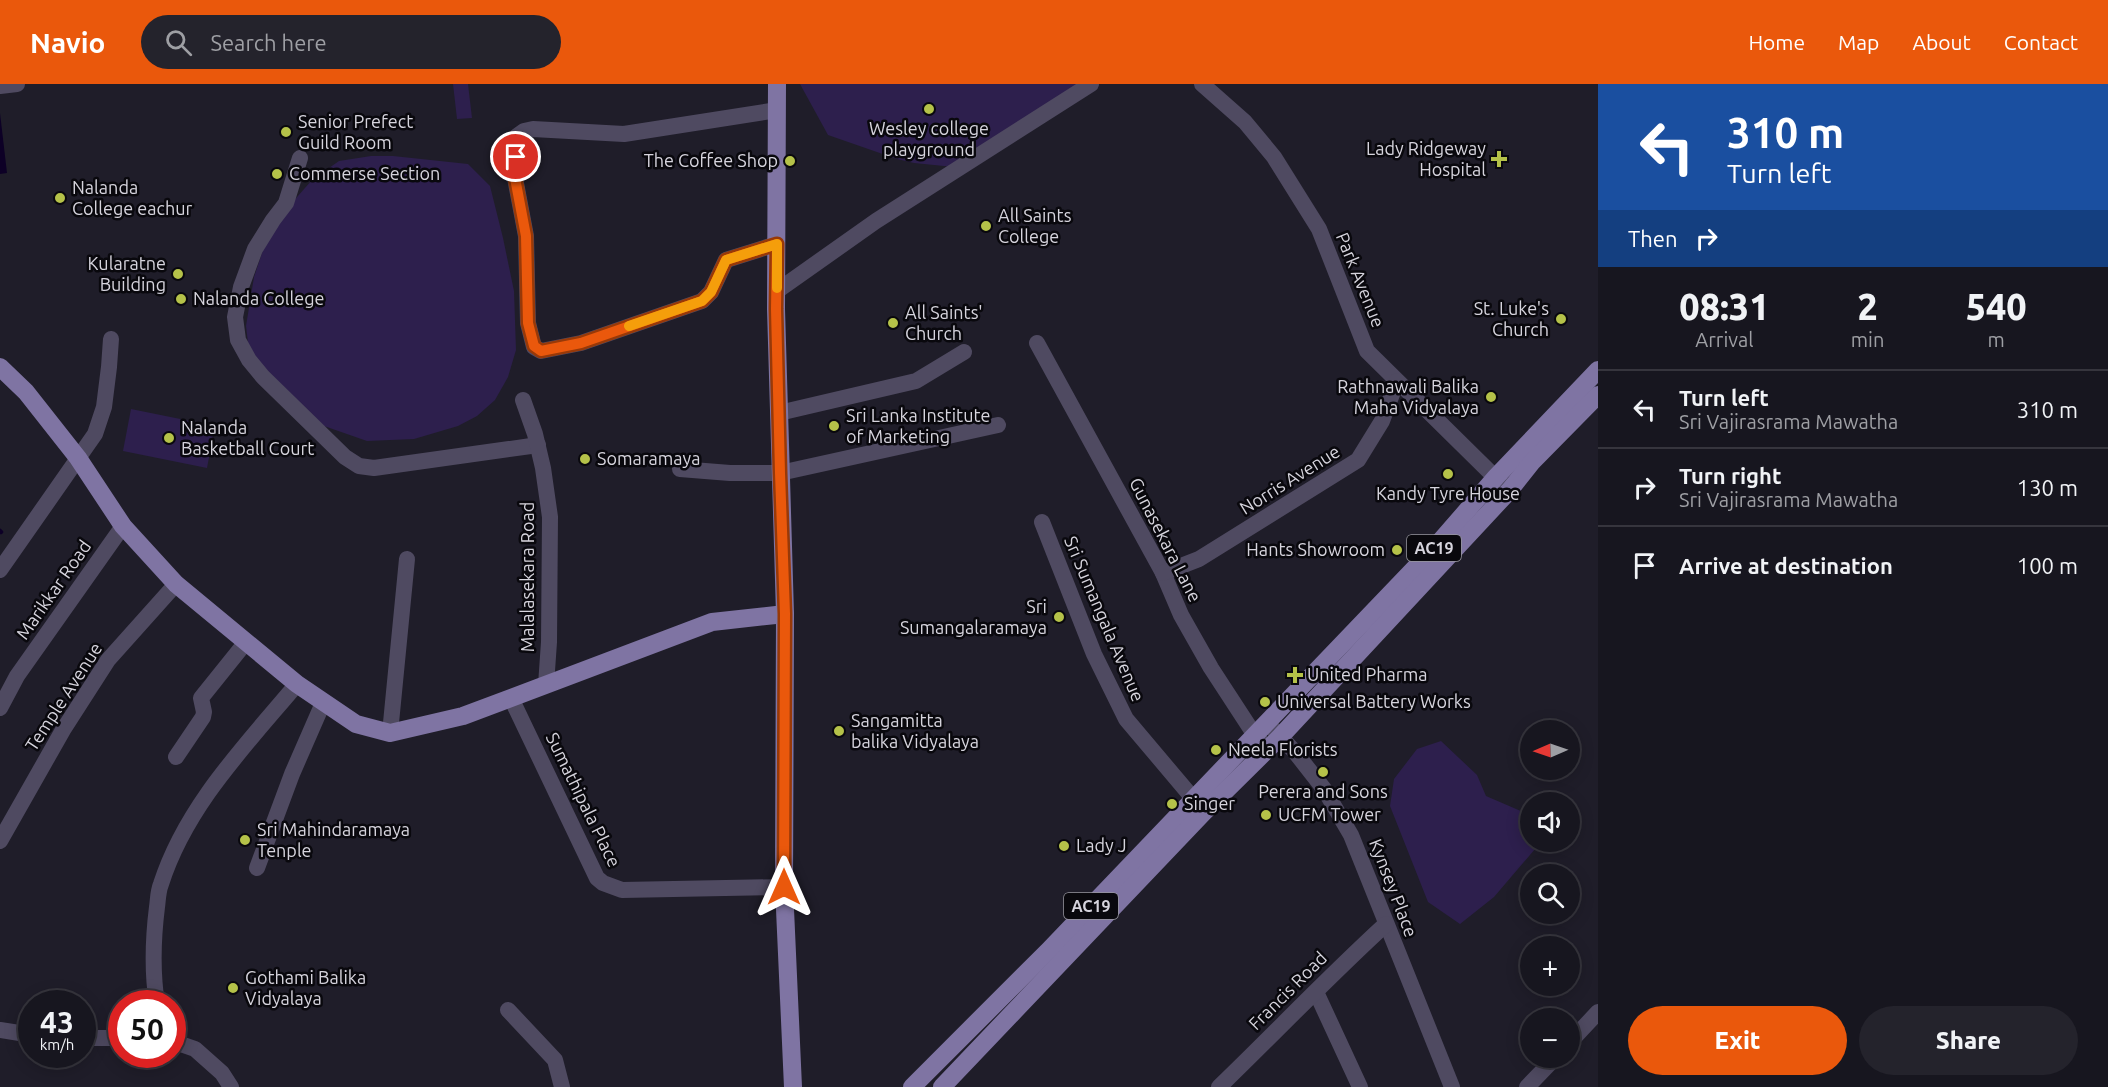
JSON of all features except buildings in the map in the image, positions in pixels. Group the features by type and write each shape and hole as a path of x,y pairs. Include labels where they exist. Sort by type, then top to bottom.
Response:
{"main road":[{"path":"777,84 777,291 785,614 784,887 794,1083"},
{"path":"0,367 26,392 78,458 123,526 176,584 297,684 356,724 390,733 463,716 712,622 785,614"},
{"name":"AC19","path":"942,1087 1199,805 1260,728 1437,545 1496,477 1598,370"},
{"name":"AC19","path":"912,1087 1199,805 1274,743 1509,491 1532,462 1598,395"}],"street":[{"path":"0,86 17,84"},
{"path":"777,291 876,221 1091,84"},
{"name":"Park Avenue","path":"1202,84 1245,122 1274,157 1318,229 1367,351 1509,491"},
{"path":"777,110 624,135 524,130 518,136 515,178 526,236 528,323 534,346 541,351 581,343 702,301 711,292 726,260 777,244"},
{"path":"300,158 286,203 255,249 241,287 235,316 238,340 249,360 263,377 345,457 359,466 374,468 538,446"},
{"path":"0,570 95,434 104,407 111,339"},
{"name":"Gunasekara Lane","path":"1037,343 1163,573 1181,615 1211,668 1274,743"},
{"path":"779,413 916,381 964,352"},
{"name":"Norris Avenue","path":"1163,573 1199,559 1358,460 1382,421 1397,381"},
{"name":"Malalasekara Road","path":"523,400 538,446 550,517 549,642 546,685"},
{"path":"680,469 730,473 780,473 998,424"},
{"name":"Sri Sumangala Avenue","path":"1042,522 1094,654 1126,719 1199,805"},
{"name":"Marikkar Road","path":"0,708 17,676 123,526"},
{"path":"390,733 407,559"},
{"name":"Temple Avenue","path":"0,841 63,730 108,660 176,584"},
{"path":"176,758 203,717 201,698 246,642"},
{"path":"155,990 154,931 160,886 182,836 207,792 297,684"},
{"name":"Sumathipala Place","path":"511,698 597,878 603,884 621,890 784,887"},
{"path":"257,868 292,774 323,703"},
{"name":"Kynsey Place","path":"1274,743 1295,752 1324,789 1351,835 1447,1085"},
{"name":"Francis Road","path":"1219,1087 1332,974 1386,924"},
{"path":"1316,992 1360,1087"},
{"path":"508,1010 555,1060 562,1087"},
{"path":"1580,1031 1598,1012"},
{"path":"0,1030 18,1033"},
{"path":"186,1046 195,1049 222,1073 231,1087"},
{"path":"1527,1087 1545,1068"}],"shaded area":[{"path":"453,84 468,84 472,118 457,119"},
{"name":"Wesley college playground","path":"800,84 1084,84 954,167 897,159 828,135"},
{"path":"0,113 7,173 0,174"},
{"path":"371,156 393,156 468,164 490,186 514,291 516,350 508,377 495,400 477,416 458,426 414,439 367,441 324,426 255,359 248,343 246,326 254,277 263,250 290,205 312,180 339,161"},
{"name":"Nalanda Basketball Court","path":"131,409 215,426 207,468 123,451"},
{"path":"1441,741 1477,775 1486,796 1520,811 1520,852 1532,852 1494,897 1460,924 1428,902 1390,806 1394,779 1417,749"}],"slow traffic":[{"path":"629,326 702,301 711,292 726,260 777,244 777,288"}],"place":[{"name":"Wesley college playground","path":"929,109"},
{"name":"Senior Prefect Guild Room","path":"286,132"},
{"name":"Lady Ridgeway Hospital","path":"1499,159"},
{"name":"The Coffee Shop","path":"790,161"},
{"name":"Commerse Section","path":"277,174"},
{"name":"Nalanda College eachur","path":"60,198"},
{"name":"All Saints College","path":"986,226"},
{"name":"Kularatne Building","path":"178,274"},
{"name":"Nalanda College","path":"181,299"},
{"name":"St. Luke's Church","path":"1561,319"},
{"name":"All Saints' Church","path":"893,323"},
{"name":"Rathnawali Balika Maha Vidyalaya","path":"1491,397"},
{"name":"Sri Lanka Institute of Marketing","path":"834,426"},
{"name":"Nalanda Basketball Court","path":"169,438"},
{"name":"Somaramaya","path":"585,459"},
{"name":"Kandy Tyre House","path":"1448,474"},
{"name":"Hants Showroom","path":"1397,550"},
{"name":"Sri Sumangalaramaya","path":"1059,617"},
{"name":"United Pharma","path":"1295,675"},
{"name":"Universal Battery Works","path":"1265,702"},
{"name":"Sangamitta balika Vidyalaya","path":"839,731"},
{"name":"Neela Florists","path":"1216,750"},
{"name":"Perera and Sons","path":"1323,772"},
{"name":"Singer","path":"1172,804"},
{"name":"UCFM Tower","path":"1266,815"},
{"name":"Sri Mahindaramaya Tenple","path":"245,840"},
{"name":"Lady J","path":"1064,846"},
{"name":"Gothami Balika Vidyalaya","path":"233,988"}],"route":[{"path":"516,157 515,178 526,236 528,323 534,346 541,351 581,343 702,301 711,292 726,260 777,244 776,309 785,614 784,887"}]}
